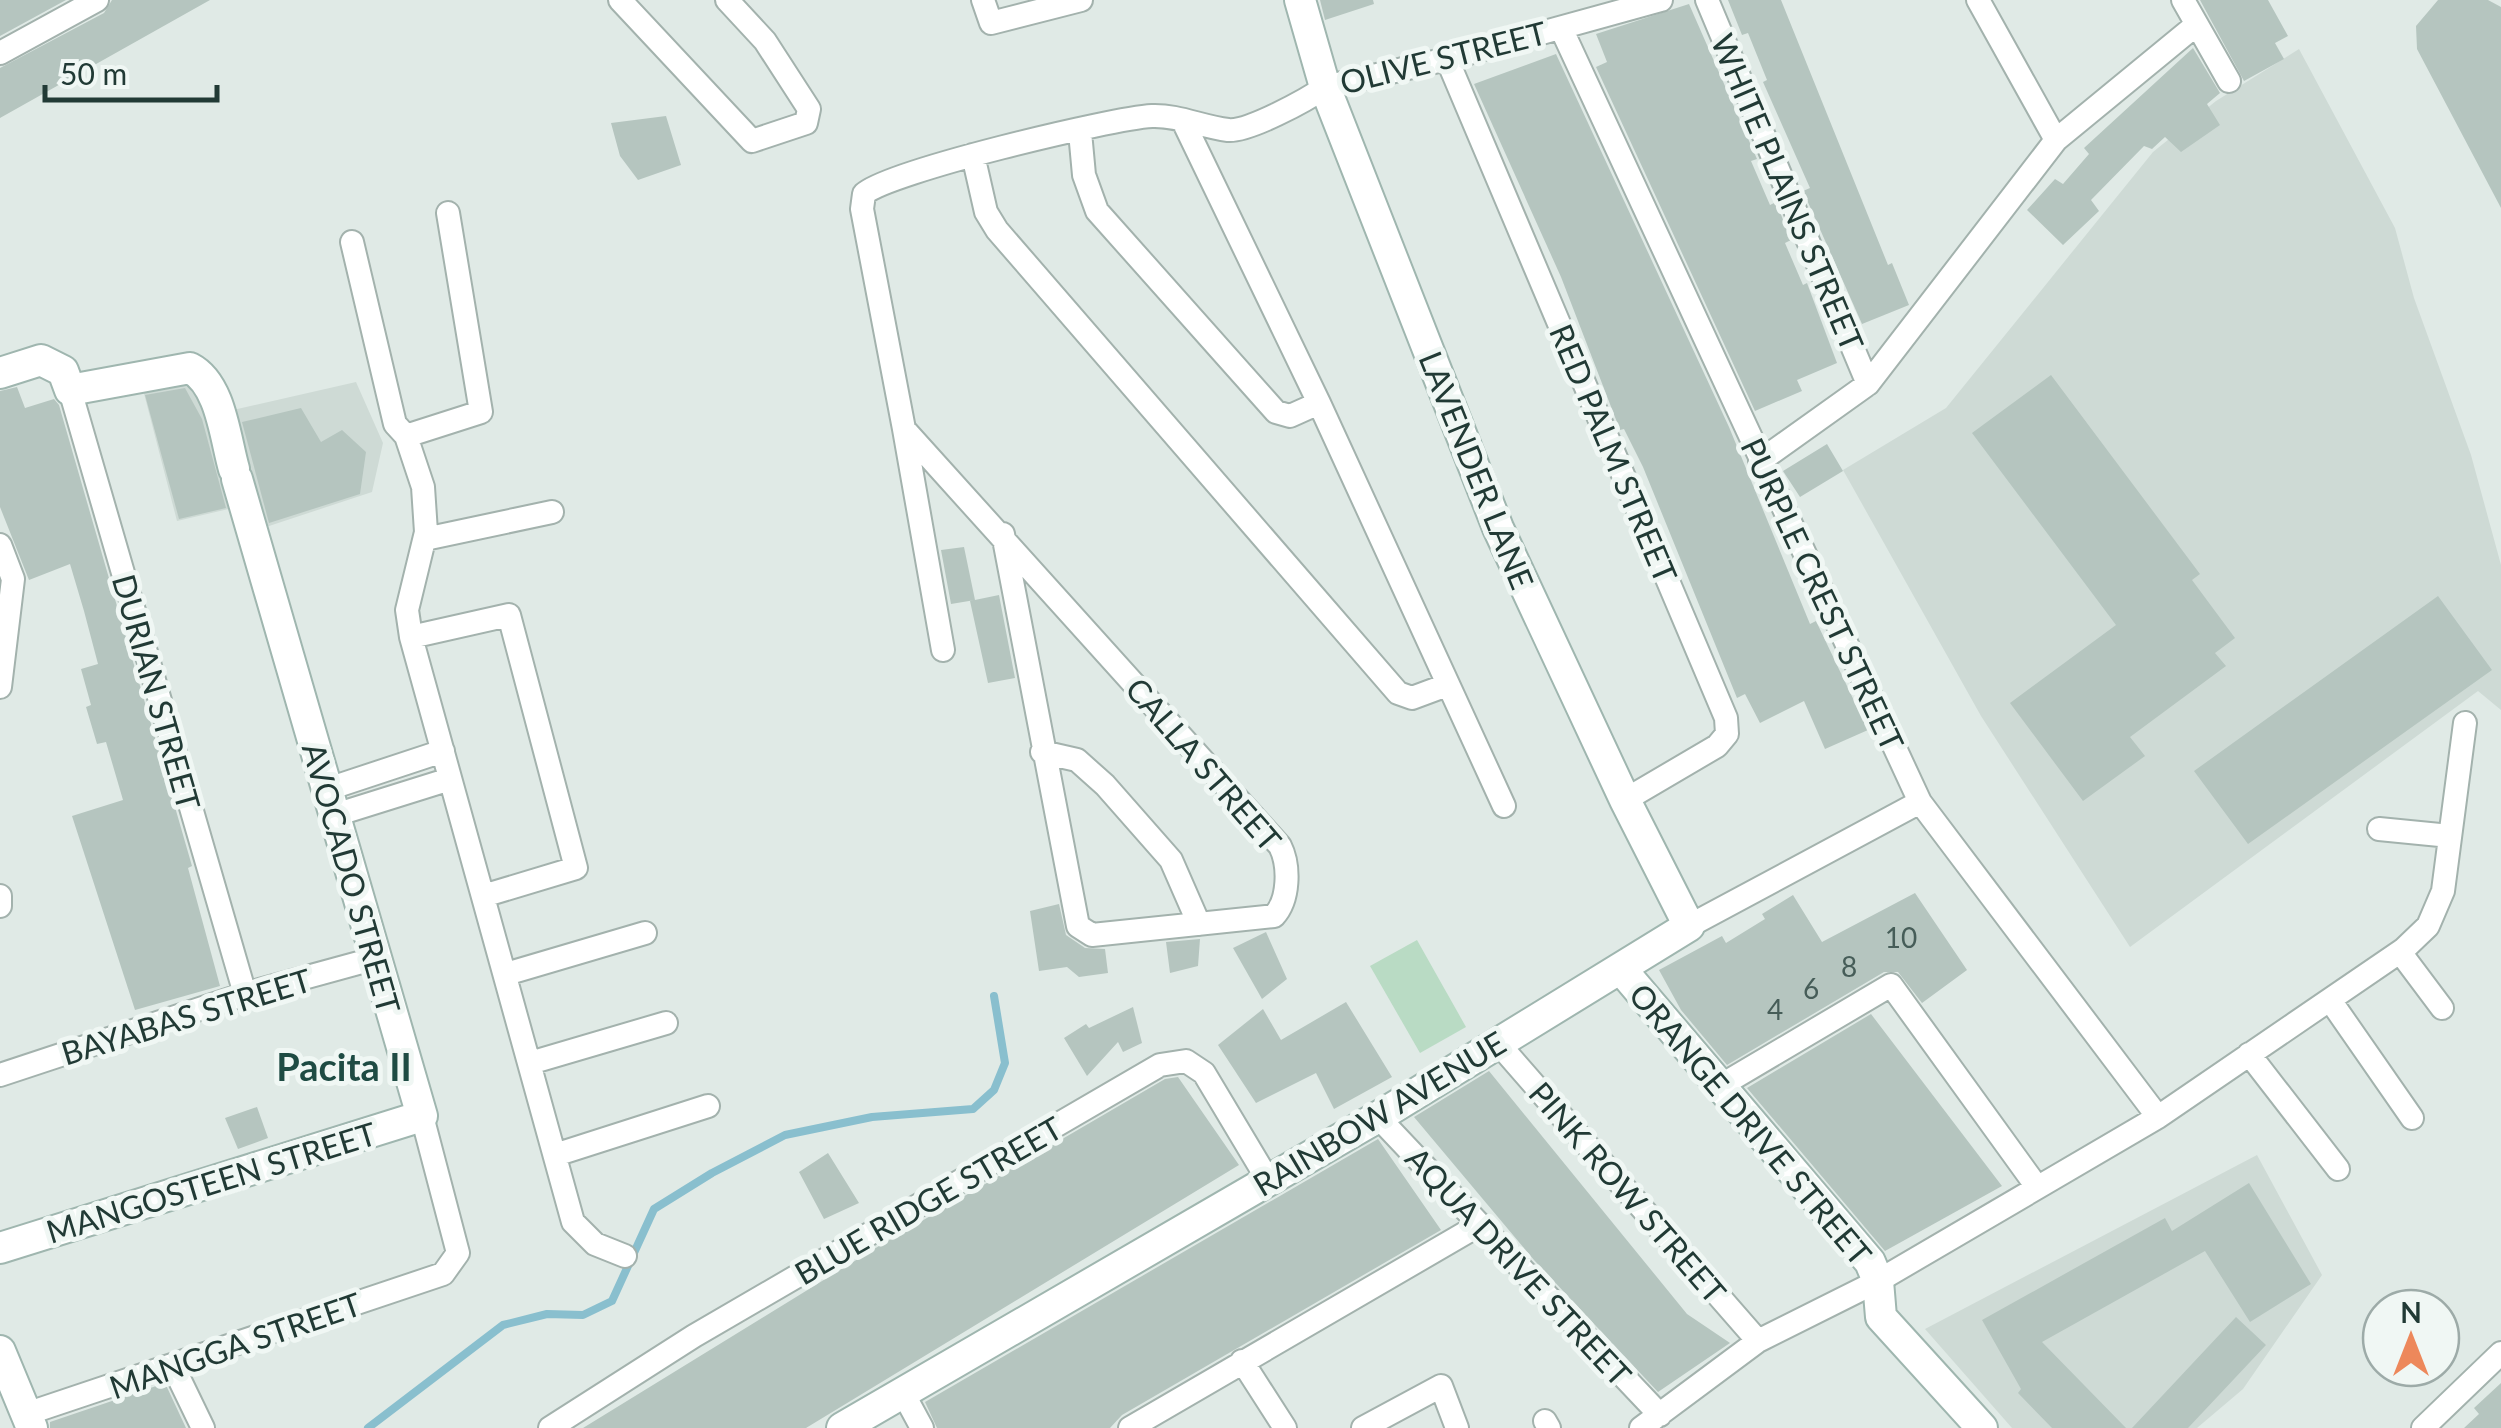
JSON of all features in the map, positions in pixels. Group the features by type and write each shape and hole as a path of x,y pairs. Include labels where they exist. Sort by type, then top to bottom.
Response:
{"street":[{"path":"0,53 97,0"},
{"path":"620,0 752,141 806,123 808,109 765,41 727,0"},
{"path":"983,0 991,22 1081,0"},
{"name":"LAVENDER LANE","path":"1300,0 1325,87 1498,528 1624,800 1690,926"},
{"name":"OLIVE STREET","path":"1183,120 1232,131 1308,99 1325,87 1447,59 1661,0"},
{"name":"WHITE PLAINS STREET","path":"1707,0 1868,384"},
{"path":"1978,0 2056,140"},
{"path":"2182,0 2229,81"},
{"path":"1760,461 1868,384 2056,140 2196,25"},
{"name":"PURPLE CREST STREET","path":"1560,28 1920,802 2158,1116"},
{"name":"RED PALM STREET","path":"1447,59 1726,718 1727,734 1717,746 1624,800"},
{"path":"944,650 862,198 882,182 973,155 1152,116 1183,120 1319,403 1504,806"},
{"path":"1080,132 1084,176 1097,211 1146,267 1276,412 1290,416 1319,403"},
{"path":"973,155 986,212 998,230 1398,693 1412,698 1447,685"},
{"path":"406,436 481,412 448,213"},
{"path":"352,242 395,424 406,436 423,487 424,539 407,610 411,637 573,1222 595,1244 625,1256"},
{"path":"0,373 41,360 63,371 70,390"},
{"name":"AVOCADO STREET","path":"70,390 190,368 204,375 211,388 373,960 422,1116 458,1253 442,1274"},
{"name":"DURIAN STREET","path":"70,390 245,994"},
{"name":"CALLA STREET","path":"904,429 1003,534 1285,857 1282,907 1274,916 1092,935 1082,931 1042,752 1003,534"},
{"path":"424,539 552,512"},
{"path":"0,545 13,579 0,687"},
{"path":"411,637 508,615 576,868 483,896"},
{"path":"1651,1422 1758,1341 1878,1281 2158,1116 2400,952 2428,926 2443,892 2465,723"},
{"path":"331,802 442,751"},
{"path":"1042,752 1077,760 1105,785 1171,860 1199,924"},
{"path":"331,802 450,779"},
{"name":"RAINBOW AVENUE","path":"842,1428 1378,1116 1690,926 1920,802"},
{"path":"2379,829 2450,836"},
{"path":"0,896 0,906"},
{"path":"506,974 645,933"},
{"path":"2400,952 2442,1008"},
{"name":"BAYABAS STREET","path":"0,1075 245,994 373,960"},
{"name":"ORANGE DRIVE STREET","path":"1621,969 1870,1262 1878,1281 1881,1317 1982,1428"},
{"path":"1720,1086 1891,985 2037,1186"},
{"path":"2330,1000 2412,1118"},
{"path":"530,1063 666,1023"},
{"name":"PINK ROW STREET","path":"1497,1042 1758,1341"},
{"path":"2250,1054 2338,1169"},
{"name":"BLUE RIDGE STREET","path":"550,1428 694,1336 1160,1066 1186,1061 1204,1073 1268,1180"},
{"path":"555,1156 708,1106"},
{"name":"MANGOSTEEN STREET","path":"0,1248 422,1116"},
{"name":"AQUA DRIVE STREET","path":"1378,1116 1479,1224 1651,1422"},
{"path":"1130,1428 1479,1224"},
{"name":"MANGGA STREET","path":"29,1421 442,1274"},
{"path":"0,1352 29,1421"},
{"path":"2422,1428 2501,1353"},
{"path":"1242,1361 1285,1428"},
{"path":"174,1368 203,1428"},
{"path":"1364,1428 1442,1386 1457,1428"},
{"path":"902,1390 922,1428"}],"shaded area":[{"path":"2299,49 2395,228 2414,298 2471,455 2501,565 2501,710 2478,691 2130,947 1981,716 1843,470 1946,408 2153,152 2216,101"},
{"path":"192,375 211,415 356,382 383,443 372,492 260,529 250,504 177,521 141,382"},
{"path":"2257,1155 2322,1275 2243,1389 2197,1428 2012,1428 1925,1329"}],"green space":[{"path":"1417,940 1466,1027 1420,1053 1370,966"}],"building":[{"path":"0,0 66,0 0,36"},
{"path":"112,0 210,0 0,118 0,68 104,13"},
{"path":"1320,0 1373,0 1374,4 1325,20"},
{"path":"1728,0 1781,0 1888,265 1892,263 1909,305 1862,324 1803,191 1810,188 1763,82 1767,80 1748,33 1742,35"},
{"path":"2200,0 2268,0 2288,36 2275,43 2284,59 2244,81"},
{"path":"2438,0 2488,0 2501,7 2501,208 2417,49 2416,26"},
{"path":"1689,4 1757,159 1751,161 1770,205 1776,202 1791,240 1785,243 1803,285 1807,283 1837,363 1797,380 1802,391 1755,411 1596,67 1607,62 1596,34"},
{"path":"2193,48 2220,93 2207,104 2220,125 2181,152 2165,137 2152,149 2144,146 2091,200 2099,211 2063,245 2027,210 2055,179 2063,184 2089,154 2084,148"},
{"path":"1556,54 1729,427 1810,624 1816,621 1868,730 1825,749 1804,701 1760,723 1745,694 1737,698 1643,467 1624,429 1620,430 1561,277 1474,84"},
{"path":"666,116 681,165 638,180 620,156 611,123"},
{"path":"2051,375 2200,574 2192,580 2235,638 2215,653 2226,666 2130,737 2145,756 2083,801 2010,703 2116,625 1972,433"},
{"path":"17,387 25,408 54,399 59,405 192,866 188,868 220,986 135,1010 72,816 123,800 106,742 97,744 86,707 91,705 81,669 98,664 84,611 70,564 29,580 0,507 0,391"},
{"path":"185,388 202,419 226,508 179,519 145,395"},
{"path":"301,408 321,442 342,430 366,452 360,494 269,523 242,422"},
{"path":"1827,444 1843,471 1800,497 1783,471"},
{"path":"964,547 975,600 951,604 941,550"},
{"path":"999,595 1015,678 988,683 970,601"},
{"path":"2438,596 2492,670 2248,844 2194,771"},
{"path":"1915,893 1967,970 1922,1003 1898,972 1884,972 1727,1065 1681,1010 1659,970 1722,936 1726,943 1765,919 1762,914 1793,895 1822,942"},
{"path":"1059,904 1066,935 1085,948 1105,949 1108,973 1079,977 1067,967 1039,971 1030,911"},
{"path":"1266,932 1287,979 1262,999 1233,948"},
{"path":"1200,939 1198,966 1170,973 1166,942"},
{"path":"1346,1002 1392,1077 1334,1109 1316,1073 1256,1103 1218,1045 1263,1009 1281,1040"},
{"path":"1133,1007 1142,1043 1123,1052 1118,1042 1087,1076 1064,1038 1086,1024 1089,1028"},
{"path":"1871,1014 2002,1186 1885,1251 1747,1088"},
{"path":"1489,1071 1687,1314 1730,1343 1658,1392 1534,1260 1414,1117"},
{"path":"1178,1077 1239,1165 806,1428 583,1428 879,1246 1165,1079"},
{"path":"257,1107 268,1138 238,1149 225,1118"},
{"path":"1378,1139 1441,1230 1122,1415 1110,1428 937,1428 925,1402"},
{"path":"828,1153 859,1203 824,1219 799,1172"},
{"path":"2249,1183 2311,1284 2250,1322 2205,1251 2042,1342 2126,1428 2052,1428 2018,1393 2021,1389 1982,1320 2165,1218 2172,1231"},
{"path":"2236,1317 2266,1345 2188,1428 2132,1428"},
{"path":"165,1383 186,1428 50,1428 50,1422"},
{"path":"2501,1383 2501,1428 2464,1428 2479,1414 2474,1408"}],"waterway":[{"path":"368,1428 503,1325 547,1314 583,1315 612,1301 654,1209 712,1173 785,1135 872,1117 973,1109 994,1090 1005,1063 994,996"}],"district":[{"name":"Pacita II","path":"344,1066"}]}
